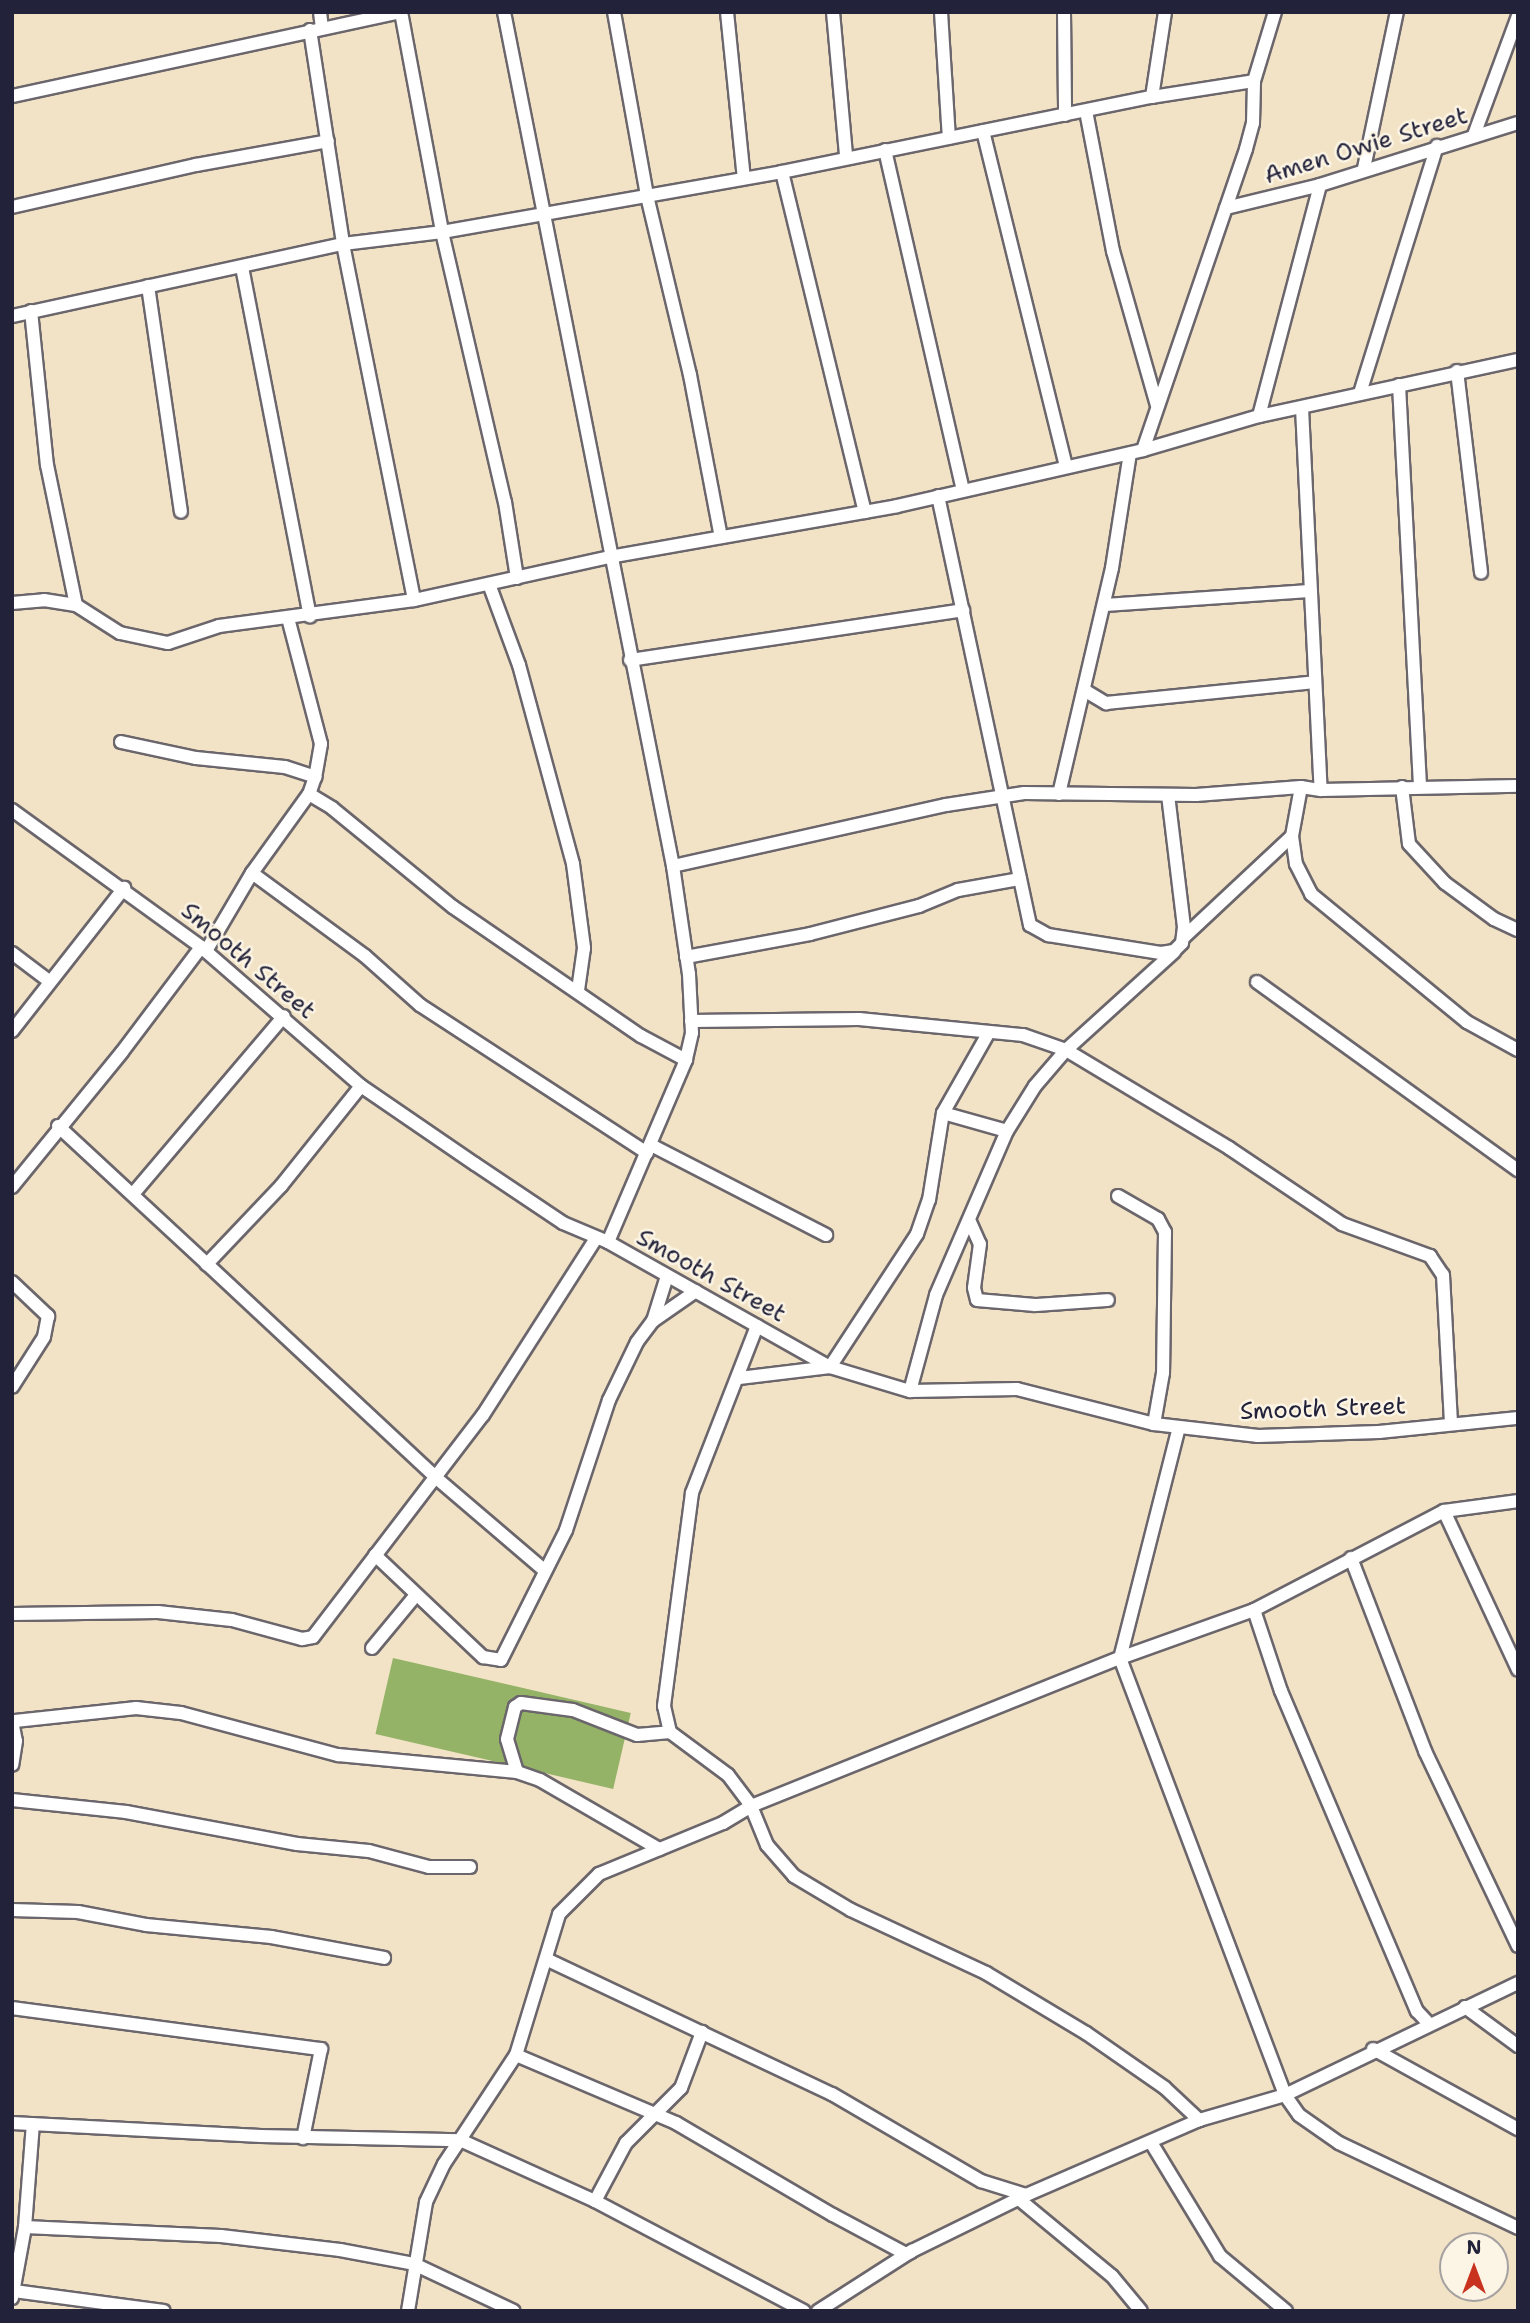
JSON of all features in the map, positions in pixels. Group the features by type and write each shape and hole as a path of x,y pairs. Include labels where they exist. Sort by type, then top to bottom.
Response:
{"street":[{"path":"320,12 316,29 343,244 414,600"},
{"path":"12,96 401,12 442,232 505,502 517,578"},
{"path":"12,1614 158,1612 232,1620 308,1638 483,1415 601,1241 649,1149 686,1060 691,1021 686,957 673,866 609,557 547,214 504,12"},
{"path":"614,12 648,196 690,374 721,537"},
{"path":"727,12 744,178"},
{"path":"833,12 846,156"},
{"path":"941,12 949,138"},
{"path":"1064,12 1065,115"},
{"path":"1152,97 1165,12"},
{"path":"1059,794 1137,451 1157,405 1226,208 1253,122 1254,81 1275,12"},
{"path":"1364,168 1397,12"},
{"path":"1474,135 1518,16"},
{"path":"12,316 343,244 442,232 648,196 782,172 846,156 1152,97 1254,81"},
{"path":"1086,111 1113,251 1157,405"},
{"name":"Amen Owie Street","path":"1226,208 1320,185 1364,168 1518,123"},
{"path":"983,131 1066,466"},
{"path":"12,207 196,165 328,141"},
{"path":"1360,393 1437,146"},
{"path":"885,150 963,490"},
{"path":"782,172 865,512"},
{"path":"1259,416 1320,185"},
{"path":"242,267 310,616"},
{"path":"148,286 181,512"},
{"path":"31,311 47,465 76,606"},
{"path":"12,603 44,600 76,606 120,633 167,643 219,626 310,616 414,600 609,557 865,512 1137,451 1259,416 1518,360"},
{"path":"1457,372 1481,573"},
{"path":"1399,385 1420,786"},
{"path":"1302,408 1321,790"},
{"path":"938,496 1030,925 1048,935 1161,953 1174,951"},
{"path":"489,584 519,665 573,864 584,948 578,990"},
{"path":"1104,605 1311,592"},
{"path":"630,660 962,610"},
{"path":"12,1187 58,1126 122,1052 203,949 252,873 309,794 321,744 288,618"},
{"path":"1084,690 1106,703 1315,682"},
{"path":"121,742 216,761 256,761 315,777"},
{"path":"673,866 1003,796 1168,795 1301,787 1321,790 1518,786"},
{"path":"1301,787 1292,836 1296,864 1311,894 1466,1022 1518,1051"},
{"path":"1402,787 1409,844 1445,883 1494,919 1518,930"},
{"path":"309,794 332,808 453,907 641,1035 686,1060"},
{"path":"1168,795 1184,937"},
{"name":"Smooth Street","path":"12,810 124,888 203,949 284,1016 361,1086 601,1241 830,1367 910,1391 1017,1389 1154,1424 1258,1436 1380,1432 1518,1418"},
{"path":"910,1391 936,1295 970,1222 1007,1131 1035,1086 1066,1051 1292,836"},
{"path":"252,873 365,956 419,1005 606,1130 826,1235"},
{"path":"686,957 810,934 919,906 958,890 1020,879"},
{"path":"12,1031 124,888"},
{"path":"12,953 49,981"},
{"path":"1257,982 1518,1170"},
{"path":"133,1194 284,1016"},
{"path":"691,1021 859,1019 1023,1035 1066,1051 1230,1148 1342,1224 1402,1242 1430,1256 1443,1275 1451,1423"},
{"path":"739,1378 830,1367 918,1234 929,1200 943,1113 989,1032"},
{"path":"208,1264 281,1186 361,1086"},
{"path":"943,1113 1007,1131"},
{"path":"58,1126 435,1476 542,1569"},
{"path":"1118,1196 1158,1219 1165,1232 1164,1341 1154,1424"},
{"path":"970,1222 980,1244 974,1288 977,1300 1035,1305 1108,1300"},
{"path":"375,1555 483,1657 496,1662 506,1653 542,1569 566,1530 610,1400 653,1321 667,1276"},
{"path":"12,1282 48,1316 44,1337 12,1387"},
{"path":"653,1321 695,1291"},
{"path":"757,1326 692,1493 664,1706 670,1732 729,1775 751,1806 767,1845 794,1876 851,1910 986,1973 1086,2033 1156,2081 1199,2120"},
{"path":"1178,1427 1120,1658 1285,2095 1299,2115 1339,2143 1518,2228"},
{"path":"408,2311 426,2202 460,2140 516,2055 548,1960 559,1914 599,1874 723,1823 751,1806 1120,1658 1254,1610 1444,1511 1518,1501"},
{"path":"1444,1511 1518,1670"},
{"path":"1351,1558 1425,1751 1518,1946"},
{"path":"372,1648 416,1595"},
{"path":"1254,1610 1281,1690 1416,2011 1429,2024"},
{"path":"517,1772 507,1739 515,1707 521,1703 573,1710 637,1735 670,1732"},
{"path":"12,1765 14,1721 136,1708 181,1713 338,1755 517,1772 540,1780 659,1849"},
{"path":"12,1800 90,1807 298,1844 369,1851 429,1867 470,1867"},
{"path":"12,1910 78,1912 146,1925 271,1937 384,1958"},
{"path":"548,1960 832,2094 981,2181 1023,2198 1112,2276 1140,2311"},
{"path":"516,2055 657,2114 833,2216 906,2254 1023,2198 1152,2144 1199,2120 1285,2095 1373,2049 1518,1983"},
{"path":"1465,2007 1518,2046"},
{"path":"12,2008 321,2049 303,2138"},
{"path":"595,2202 626,2143 681,2088 702,2032"},
{"path":"1373,2049 1518,2129"},
{"path":"12,2123 303,2138 460,2140 595,2202 804,2311"},
{"path":"33,2124 25,2227 13,2294 164,2311"},
{"path":"1152,2144 1220,2256 1286,2311"},
{"path":"25,2227 221,2236 414,2264 514,2311"},
{"path":"818,2311 912,2251"}],"green space":[{"path":"393,1658 631,1713 613,1789 375,1734"}]}
